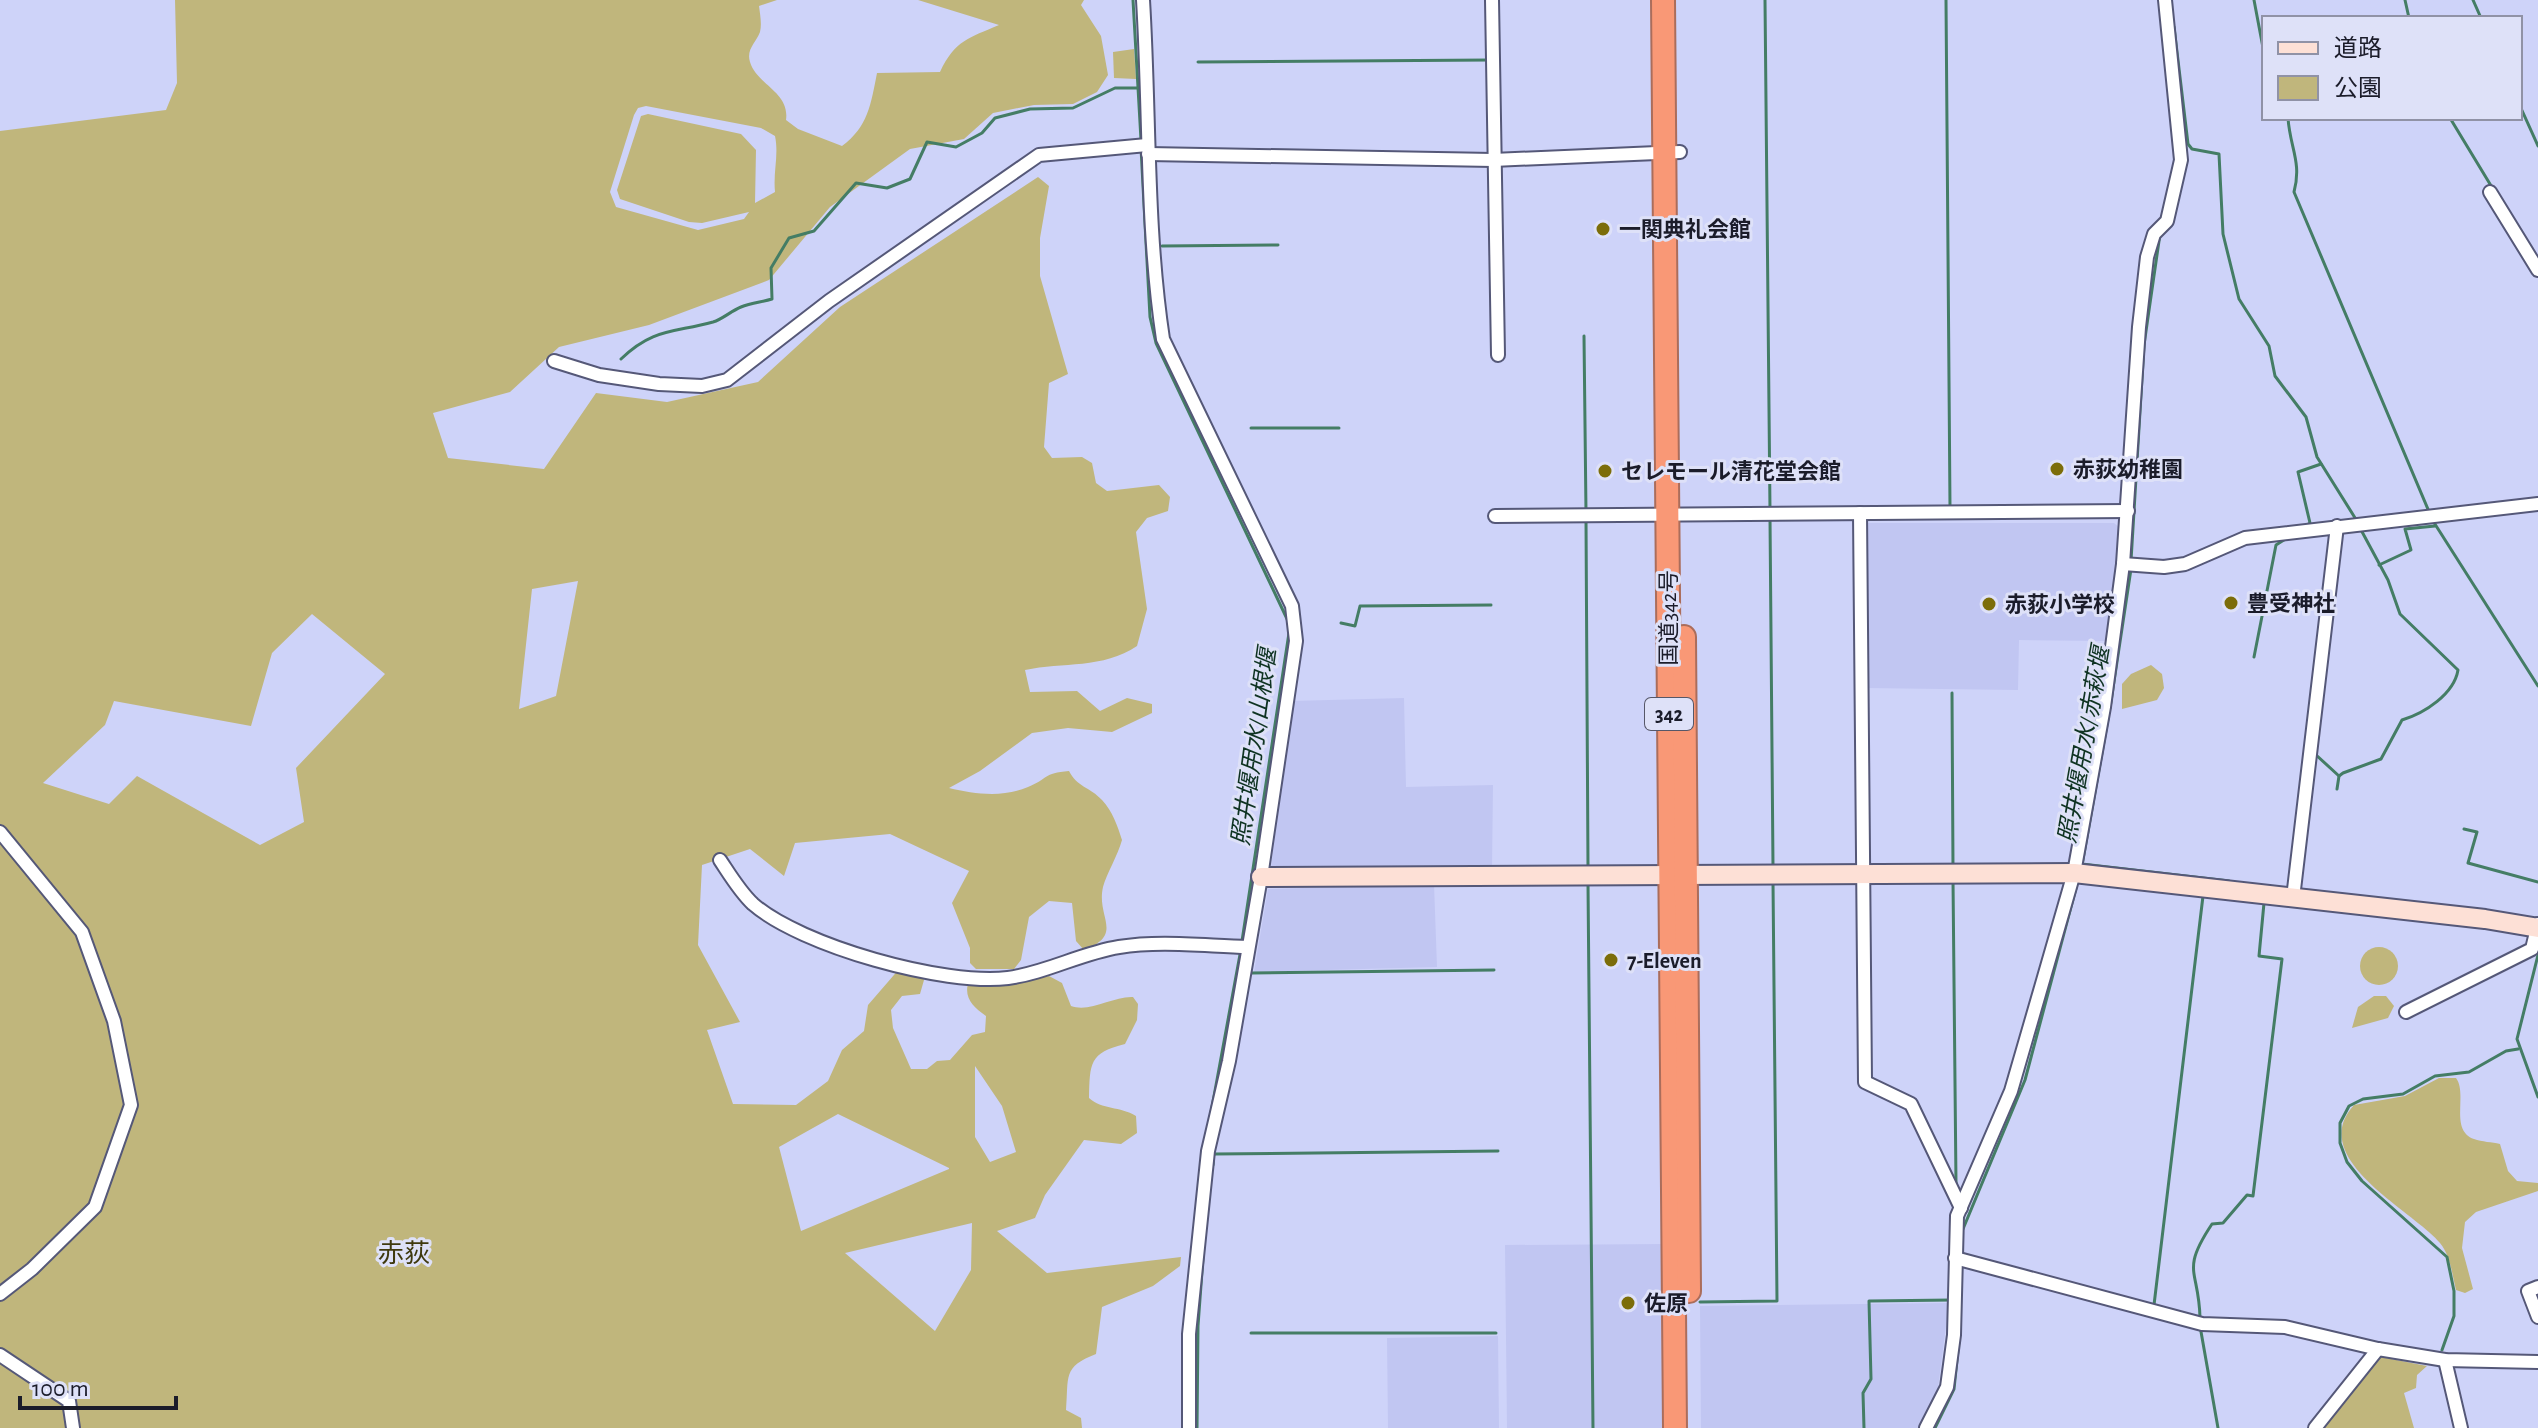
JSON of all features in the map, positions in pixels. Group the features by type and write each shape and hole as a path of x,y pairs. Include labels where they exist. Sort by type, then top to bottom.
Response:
{"highway":[{"name":"国道342号","path":"1663,0 1672,153"},
{"name":"国道342号","path":"1678,0 1672,153 1678,874 1690,1428"},
{"name":"国道342号","path":"1675,1428 1678,874"}],"street":[{"path":"1143,0 1148,149 1157,301 1163,339 1294,616 1296,641 1261,877 1229,1061 1208,1151 1189,1334 1189,1428"},
{"path":"1492,0 1498,355"},
{"path":"1926,1428 1947,1387 1954,1335 1954,1239 1961,1208 2011,1091 2074,873 2104,707 2123,564 2139,327 2147,257 2154,234 2167,221 2181,160 2165,0"},
{"path":"554,361 599,375 659,384 702,386 727,380 829,301 1039,155 1148,149 1493,160 1672,153"},
{"path":"2490,192 2538,270"},
{"path":"2123,564 2164,567 2185,564 2245,538 2538,504"},
{"path":"1495,516 2128,511"},
{"path":"1860,513 1865,1082 1911,1104 1961,1208"},
{"path":"2293,898 2337,526"},
{"path":"0,832 82,932 114,1021 131,1105 95,1207 32,1269 0,1294"},
{"path":"720,860 746,895 775,920 886,962 935,973 1002,979 1026,975 1120,946 1248,947"},
{"path":"1261,877 2074,873 2537,927 2532,949 2406,1012"},
{"path":"1955,1258 2202,1324 2285,1327 2378,1349 2445,1360 2538,1362"},
{"path":"2538,1287 2528,1291 2538,1317"},
{"path":"2315,1428 2378,1349"},
{"path":"0,1355 69,1401 73,1428"},
{"path":"2445,1360 2461,1428"}],"shaded area":[{"name":"赤荻小学校","path":"1866,523 2114,523 2120,528 2106,641 2019,640 2018,690 1866,688"},
{"path":"1404,698 1406,787 1493,785 1492,868 1271,866 1292,701"},
{"path":"1434,884 1437,967 1254,972 1268,889"},
{"path":"1665,1244 1662,1428 1507,1428 1505,1245"},
{"path":"1949,1303 1938,1388 1919,1428 1701,1428 1700,1306"},
{"path":"1498,1336 1499,1428 1388,1428 1387,1338"}],"green space":[{"path":"175,0 777,0 759,6 761,29 750,50 750,62 759,77 783,102 786,120 798,129 842,146 863,123 877,73 940,72 957,46 999,25 918,0 1084,0 1081,5 1101,36 1108,75 1097,92 1073,104 1034,105 993,113 964,139 910,149 830,207 769,280 649,325 559,347 510,392 433,413 448,458 544,469 596,393 667,402 758,382 840,307 1038,177 1049,186 1040,238 1040,276 1068,374 1049,383 1044,447 1052,458 1082,457 1092,463 1096,483 1107,491 1159,485 1170,497 1168,511 1147,518 1136,532 1147,609 1137,646 1097,662 1025,670 1030,692 1077,691 1100,711 1127,698 1152,704 1152,713 1112,732 1068,728 1032,733 980,771 949,788 978,793 1009,793 1050,775 1069,771 1102,800 1112,814 1122,840 1103,887 1106,931 1103,938 1084,950 1076,941 1072,903 1049,901 1029,917 1021,960 1014,969 976,969 970,963 970,948 952,903 969,871 890,834 795,843 784,876 750,849 702,865 698,945 740,1022 707,1030 733,1104 796,1105 828,1081 842,1050 864,1031 868,1005 900,968 921,973 924,980 920,994 902,996 891,1010 893,1028 911,1069 927,1069 937,1061 950,1060 972,1035 985,1032 986,1016 968,996 969,980 1015,983 1049,976 1062,983 1071,1006 1078,1008 1133,997 1138,1004 1137,1020 1125,1044 1104,1051 1094,1061 1089,1098 1136,1116 1137,1133 1121,1144 1084,1140 1045,1195 1035,1218 997,1231 1047,1273 1181,1257 1180,1266 1153,1286 1102,1307 1096,1354 1077,1364 1069,1374 1066,1410 1081,1418 1082,1428 0,1428 0,131 166,110 177,83","holes":["646,106 761,128 775,136 775,192 755,203 756,150 741,134 648,114 641,116 617,190 620,199 689,222 702,223 749,212 744,219 698,230 616,207 610,192 638,108","578,581 556,696 519,709 532,589","312,614 385,674 296,768 304,822 260,845 137,776 109,804 43,783 105,725 114,701 251,726 272,653","975,1066 1002,1106 1016,1152 990,1162 975,1137","838,1114 949,1168 801,1231 779,1147","972,1223 971,1270 935,1331 845,1253"]},
{"path":"1134,49 1136,79 1114,78 1113,52"},
{"path":"2151,665 2162,674 2164,688 2157,700 2122,709 2122,684 2131,674"},
{"path":"2379,947 2393,952 2398,966 2393,980 2379,985 2365,980 2360,966 2365,952"},
{"path":"2374,996 2386,996 2394,1006 2388,1018 2352,1028 2358,1007"},
{"path":"2439,1078 2456,1078 2460,1093 2460,1120 2467,1134 2477,1140 2500,1144 2508,1171 2517,1181 2538,1183 2538,1191 2476,1212 2465,1222 2462,1248 2473,1289 2465,1293 2456,1290 2449,1260 2440,1243 2369,1182 2353,1164 2343,1145 2343,1125 2354,1105 2405,1096"},
{"path":"2376,1356 2427,1366 2417,1375 2416,1388 2404,1393 2414,1428 2323,1428"}],"waterway":[{"name":"照井堰用水/山根堰","path":"1133,0 1141,140"},
{"path":"1765,0 1770,510"},
{"path":"1946,0 1950,507"},
{"path":"2254,0 2262,42"},
{"path":"2405,0 2409,16"},
{"path":"2473,0 2480,16"},
{"path":"2174,27 2188,144 2192,149 2219,154 2223,234 2239,299 2269,346 2275,376 2306,417 2317,457 2357,521"},
{"path":"1198,62 1490,60"},
{"path":"621,359 643,342 664,333 713,322 741,307 772,299 771,268 789,238 814,231 856,183 887,188 910,179 927,142 956,147 982,133 995,118 1030,109 1073,108 1115,88 1137,88"},
{"path":"2522,110 2538,146"},
{"path":"2288,120 2296,163 2294,192 2430,514"},
{"path":"2451,120 2493,189"},
{"name":"照井堰用水/山根堰","path":"1141,148 1150,317 1156,343 1288,621"},
{"name":"照井堰用水/赤萩堰","path":"2131,561 2144,345 2160,234"},
{"path":"1162,246 1278,245"},
{"path":"1584,336 1586,512"},
{"path":"1251,428 1339,428"},
{"path":"2307,525 2310,523 2298,472 2321,464"},
{"path":"1770,518 1773,866"},
{"path":"1586,520 1588,868"},
{"path":"2433,521 2538,686"},
{"path":"2379,565 2411,550 2405,529 2435,526"},
{"path":"2337,789 2339,776 2343,773 2381,759 2402,720 2420,713 2445,695 2458,670 2400,614 2388,580 2360,528"},
{"path":"2254,657 2276,545 2287,538"},
{"name":"照井堰用水/赤萩堰","path":"2110,708 2131,569"},
{"path":"1341,623 1355,626 1360,606 1491,605"},
{"name":"照井堰用水/山根堰","path":"1242,941 1289,633"},
{"path":"1952,693 1953,868"},
{"name":"照井堰用水/赤萩堰","path":"2082,865 2108,719"},
{"path":"2315,754 2339,776"},
{"path":"2464,829 2477,832 2468,863 2538,882"},
{"path":"2082,864 2229,881"},
{"path":"1953,880 1956,1184"},
{"path":"1700,1302 1777,1301 1773,882"},
{"path":"1588,884 1593,1428"},
{"name":"照井堰用水/赤萩堰","path":"1963,1229 2025,1080 2076,888"},
{"path":"2154,1305 2203,896"},
{"path":"2200,1318 2194,1271 2196,1252 2212,1224 2223,1223 2247,1195 2253,1196 2282,959 2259,956 2264,903"},
{"name":"照井堰用水/山根堰","path":"1210,1118 1241,949"},
{"path":"2538,955 2517,1039 2538,1097"},
{"path":"1251,973 1494,970"},
{"path":"2442,1350 2454,1316 2454,1291 2447,1257 2362,1181 2347,1162 2340,1143 2340,1123 2349,1106 2363,1099 2403,1094 2435,1076 2469,1072 2506,1051 2518,1049"},
{"name":"照井堰用水/山根堰","path":"1213,1165 1214,1149"},
{"path":"1214,1154 1498,1151"},
{"name":"照井堰用水/山根堰","path":"1197,1428 1198,1326 1204,1244"},
{"path":"1864,1428 1863,1393 1871,1379 1869,1301 1952,1300"},
{"path":"2200,1326 2218,1428"},
{"path":"1251,1333 1496,1333"},
{"name":"照井堰用水/赤萩堰","path":"1935,1428 1954,1389 1959,1340"}],"place":[{"name":"一関典礼会館","path":"1603,229"},
{"name":"赤荻幼稚園","path":"2057,469"},
{"name":"セレモール清花堂会館","path":"1605,471"},
{"name":"豊受神社","path":"2231,603"},
{"name":"赤荻小学校","path":"1989,604"},
{"name":"7-Eleven","path":"1611,960"},
{"name":"佐原","path":"1628,1303"}],"district":[{"name":"赤荻","path":"404,1253"}]}
